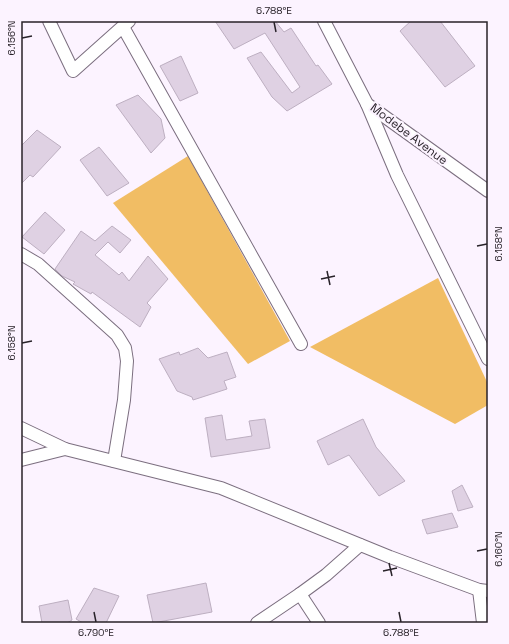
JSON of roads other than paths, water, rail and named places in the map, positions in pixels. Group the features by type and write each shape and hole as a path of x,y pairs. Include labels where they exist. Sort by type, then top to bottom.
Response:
{"street":[{"path":"49,21 73,71 126,24 301,344"},
{"name":"Modebe Avenue","path":"324,21 367,104 488,191"},
{"path":"367,104 396,175 488,359"},
{"path":"21,254 38,264 117,335 125,348 127,361 124,400 114,461"},
{"path":"21,428 65,449 221,488 360,545 483,591 484,623"},
{"path":"21,460 65,449"},
{"path":"256,623 326,575 360,545"},
{"path":"300,594 319,623"}]}
